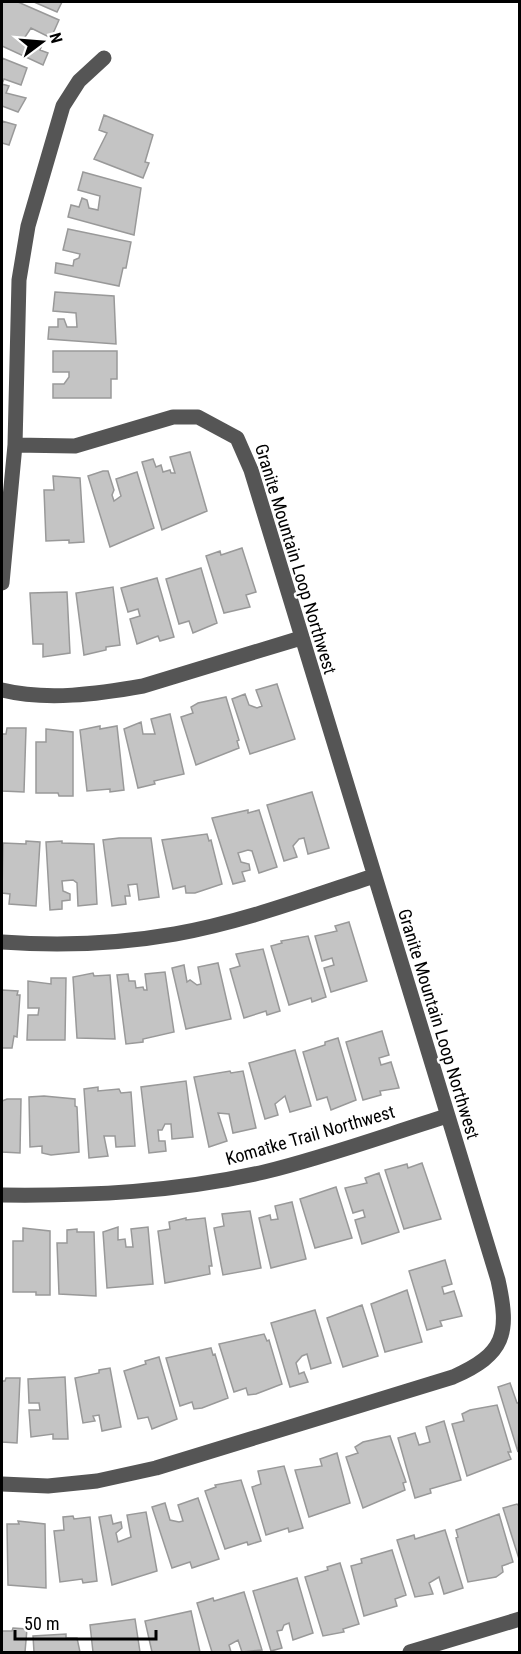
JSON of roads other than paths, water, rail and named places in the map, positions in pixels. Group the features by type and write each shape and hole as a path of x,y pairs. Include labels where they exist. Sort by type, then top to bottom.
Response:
{"street":[{"path":"2,583 15,445 19,280 28,226 63,105 79,81 104,58"},
{"name":"Granite Mountain Loop Northwest","path":"2,1484 48,1486 97,1481 156,1468 453,1377 480,1365 499,1342 505,1314 498,1280 251,470 237,438 198,417 173,417 75,446 15,445"},
{"path":"2,690 15,693 73,695 117,691 143,686 301,638"},
{"path":"2,942 92,944 175,934 218,924 374,876"},
{"name":"Komatke Trail Northwest","path":"2,1195 97,1195 167,1190 219,1181 307,1160 447,1116"},
{"path":"410,1653 519,1619"}]}
